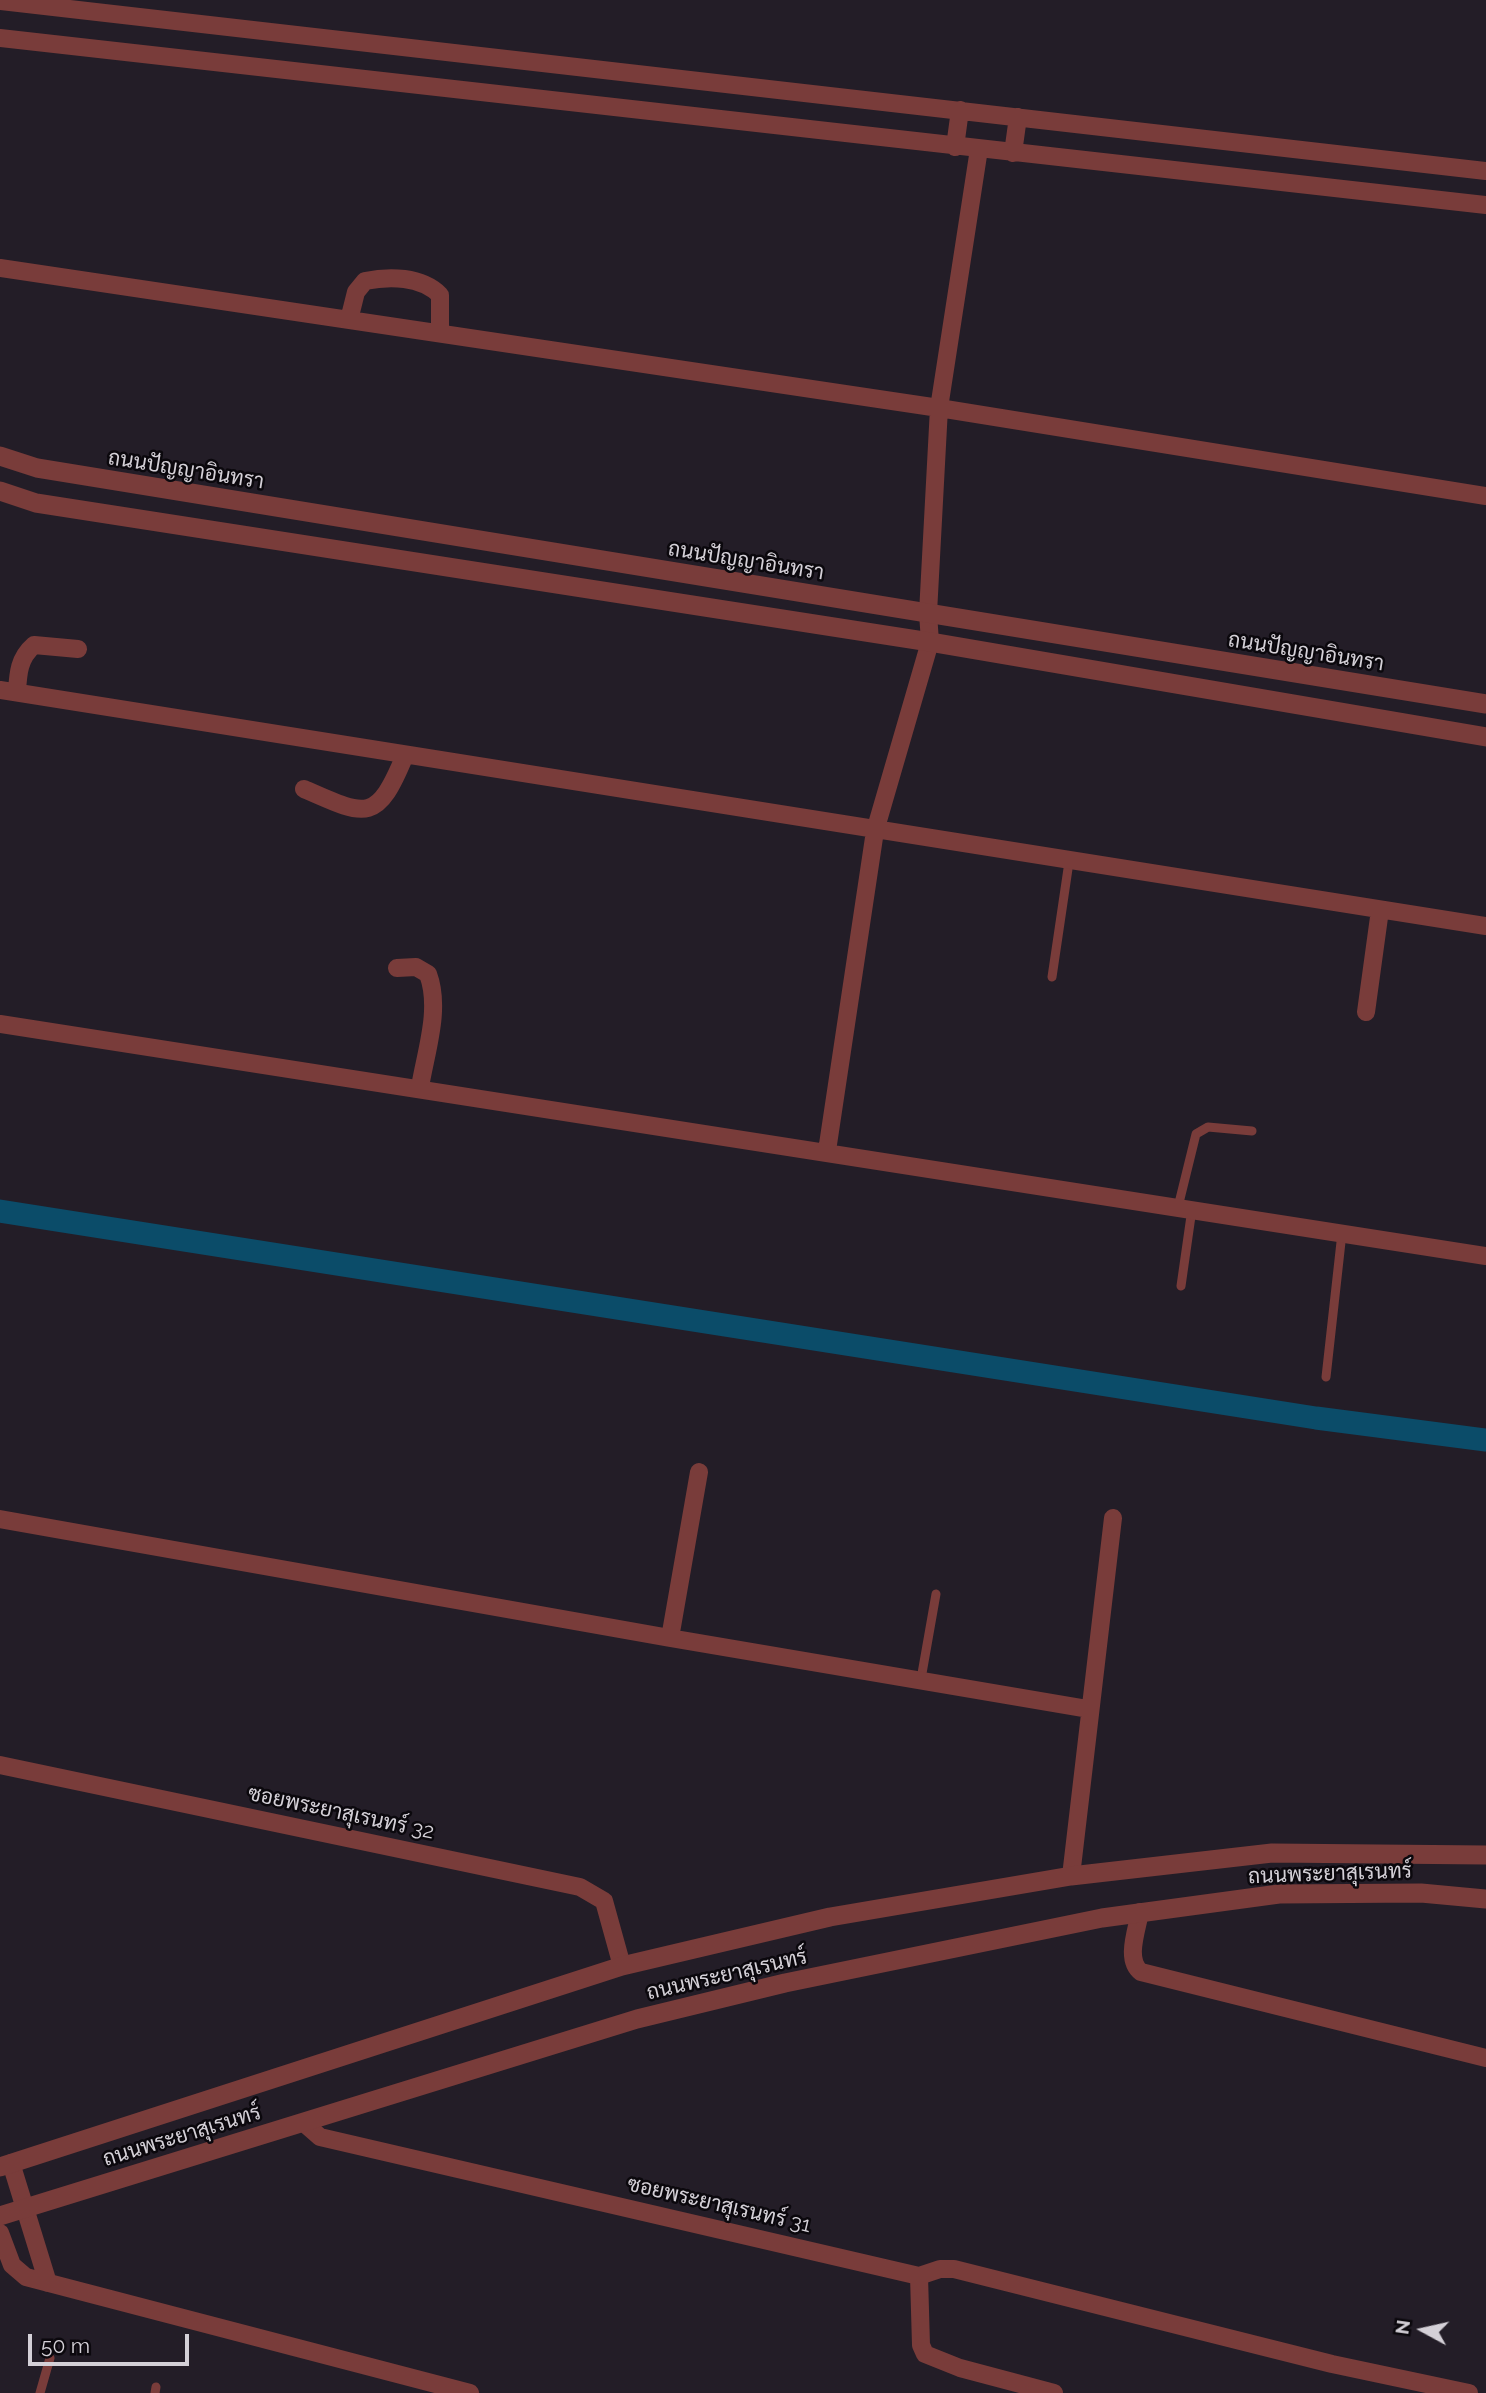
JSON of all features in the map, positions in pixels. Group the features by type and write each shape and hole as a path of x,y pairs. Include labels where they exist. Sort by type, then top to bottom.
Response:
{"street":[{"path":"0,1 1486,171"},
{"path":"0,38 1486,205"},
{"path":"955,147 960,110"},
{"path":"1013,153 1017,117"},
{"path":"827,1151 875,831 930,642 928,613 939,408 979,149"},
{"path":"0,268 939,408 1486,496"},
{"path":"349,320 356,292 365,281 381,278 419,281 440,295 440,333"},
{"name":"ถนนปัญญาอินทรา","path":"0,456 37,468 1486,704"},
{"path":"0,491 36,503 930,642 1486,737"},
{"path":"78,649 34,645 24,654 9,691 1069,862 1486,926"},
{"path":"304,789 342,806 365,809 379,804 390,792 405,755"},
{"path":"1366,1012 1380,910"},
{"path":"397,968 416,967 428,974 433,986 434,1002 420,1087"},
{"path":"0,1024 420,1087 1486,1256"},
{"path":"670,1638 699,1472"},
{"path":"1071,1876 1088,1709 1113,1518"},
{"path":"0,1519 1088,1709"},
{"name":"ซอยพระยาสุเรนทร์ 32","path":"0,1765 580,1887 604,1901 622,1966"},
{"name":"ถนนพระยาสุเรนทร์","path":"5,2165 622,1966 830,1917 1071,1876 1272,1853 1486,1855"},
{"name":"ถนนพระยาสุเรนทร์","path":"0,2216 637,2019 785,1983 1140,1912 1279,1894 1421,1893 1486,1899"},
{"path":"1140,1912 1133,1958 1135,1967 1141,1972 1486,2058"},
{"name":"ซอยพระยาสุเรนทร์ 31","path":"304,2123 320,2137 919,2276"},
{"path":"5,2165 43,2257 48,2283"},
{"path":"0,2233 12,2265 26,2277 470,2393"},
{"path":"1054,2393 948,2364 925,2354 921,2345 919,2276 940,2269 954,2269 1332,2364 1469,2393"}],"lane":[{"path":"1052,977 1069,862"},
{"path":"1181,1286 1185,1208 1196,1134 1208,1127 1251,1130"},
{"path":"1326,1377 1342,1233"},
{"path":"921,1679 936,1594"},
{"path":"40,2393 50,2358"}],"waterway":[{"path":"0,1211 1316,1418 1486,1440"}]}
